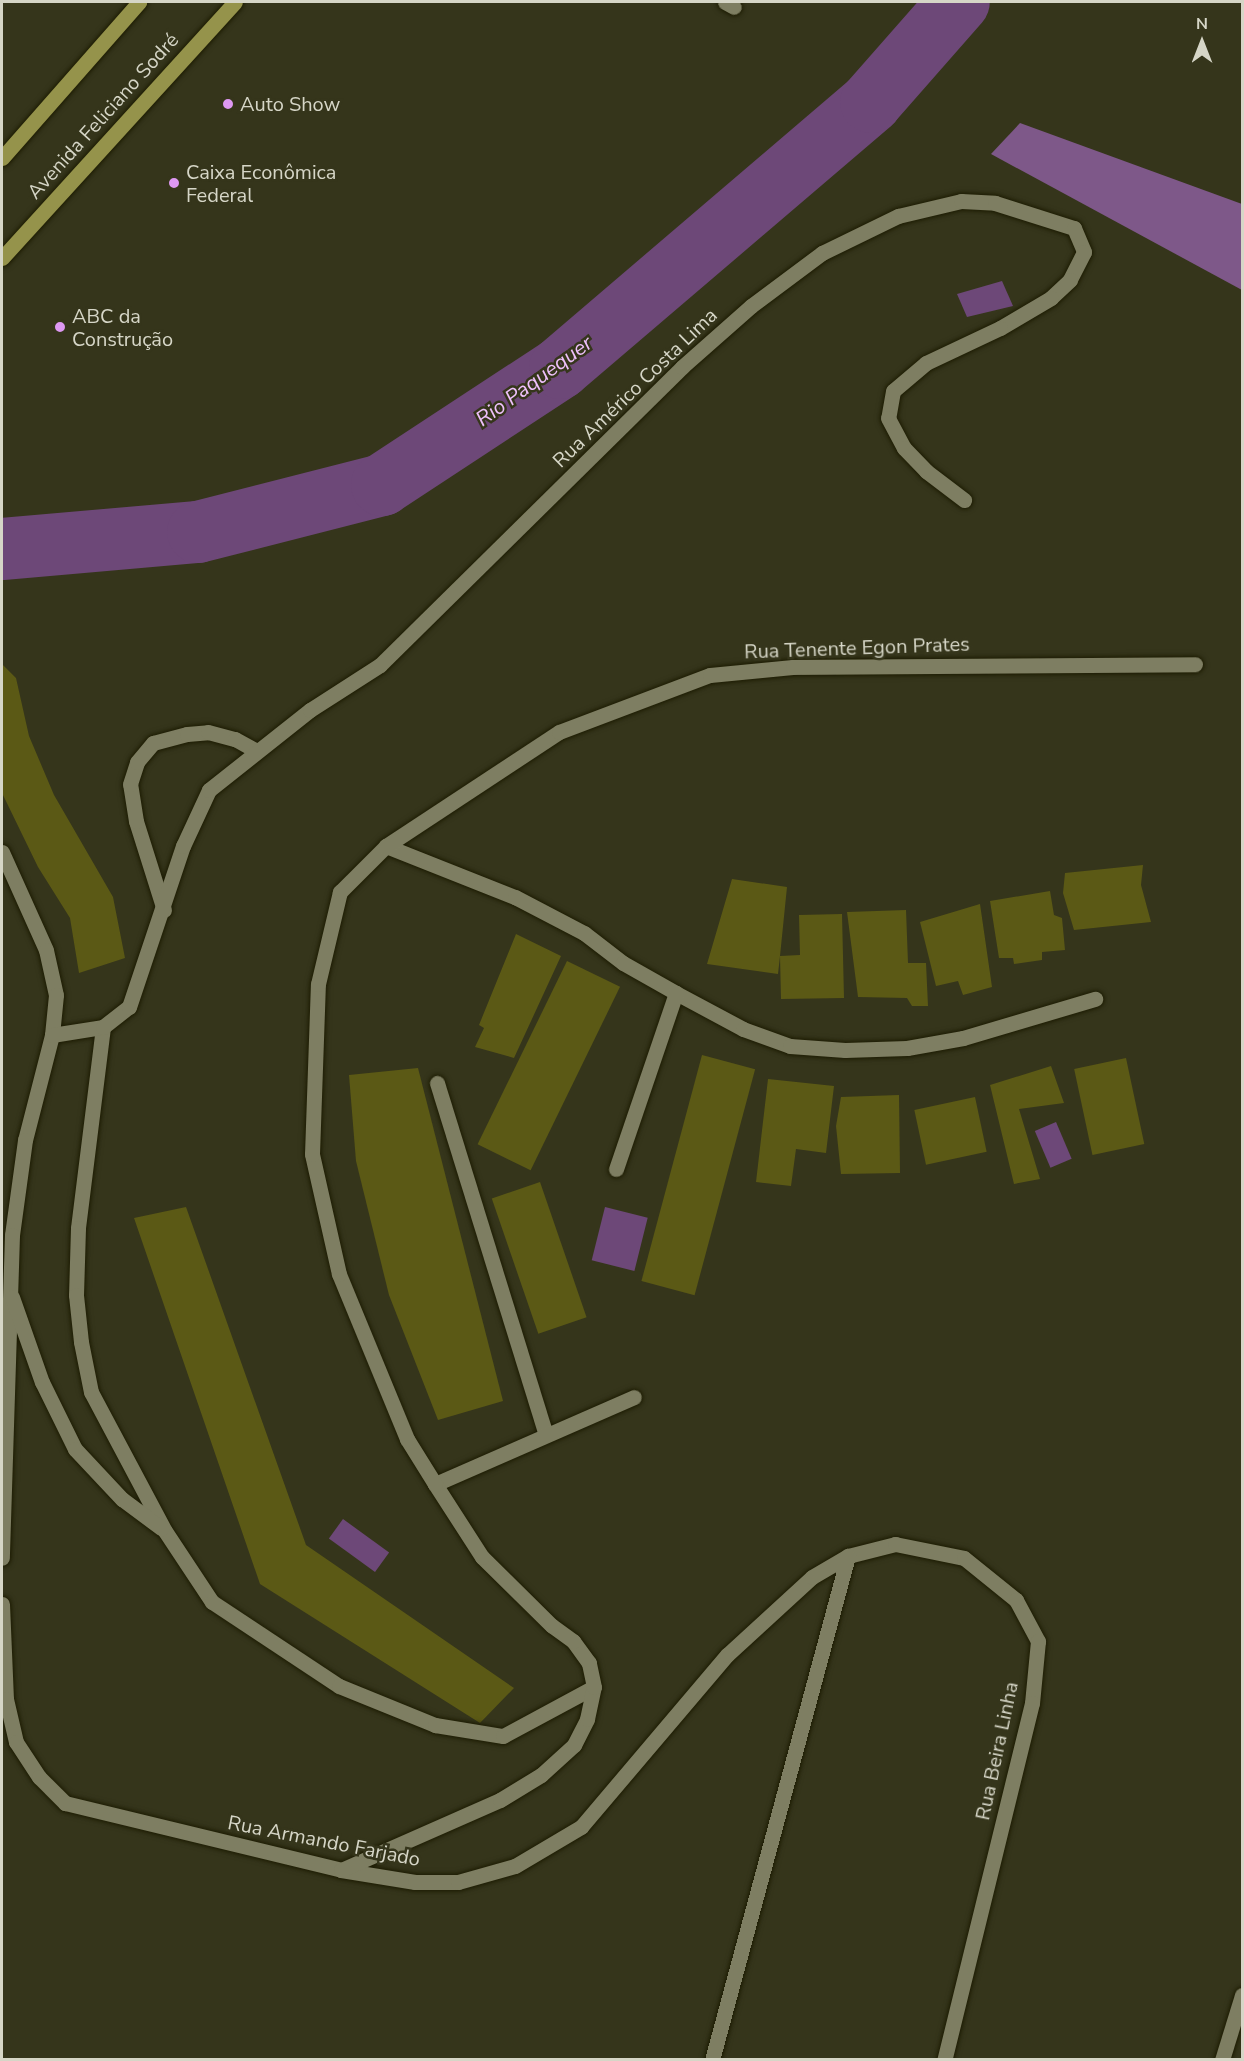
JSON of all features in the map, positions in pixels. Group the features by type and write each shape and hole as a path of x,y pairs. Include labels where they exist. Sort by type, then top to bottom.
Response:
{"main road":[{"path":"2,158 139,2"},
{"name":"Avenida Feliciano Sodré","path":"2,258 235,2"}],"street":[{"name":"Rua Américo Costa Lima","path":"52,1035 103,1026 129,1007 164,910 183,846 209,790 310,710 380,665 682,367 751,306 822,254 898,216 961,201 995,203 1074,228 1084,252 1070,280 1051,298 1000,328 926,363 893,392 888,418 904,448 926,471 964,500"},
{"name":"Rua Tenente Egon Prates","path":"341,1870 500,1800 542,1775 574,1745 587,1719 594,1687 589,1663 573,1641 552,1626 482,1557 407,1439 339,1274 312,1154 314,1029 324,947 340,892 386,846 559,732 710,675 793,667 1195,664"},
{"path":"164,910 136,821 130,784 137,762 153,743 187,734 208,732 235,739 257,751"},
{"path":"386,846 515,897 584,933 623,963 676,993 743,1029 790,1046 845,1050 907,1048 963,1038 1095,999"},
{"path":"2,852 46,950 56,994 52,1035 25,1140 12,1235 2,1558"},
{"path":"616,1169 676,993"},
{"path":"103,1026 78,1228 76,1295 81,1342 91,1392 165,1531 212,1602 339,1686 435,1725 503,1736 594,1687"},
{"path":"437,1083 546,1436"},
{"path":"9,1288 42,1382 75,1449 122,1499 165,1531"},
{"path":"435,1484 634,1397"},
{"name":"Rua Beira Linha","path":"848,1556 895,1544 964,1558 1016,1600 1038,1641 1032,1702 944,2060"},
{"path":"712,2060 848,1556"},
{"name":"Rua Armando Farjado","path":"2,1604 6,1699 16,1742 39,1777 65,1803 341,1870 415,1882 458,1882 515,1866 581,1827 727,1655 812,1577 848,1556"},
{"path":"1222,2060 1242,1995"}],"shaded area":[{"path":"1020,123 1242,204 1242,290 991,154"},
{"path":"1002,281 1013,306 967,317 957,294"},
{"path":"1056,1122 1072,1159 1050,1168 1035,1131"},
{"path":"605,1207 648,1218 634,1271 592,1260"},
{"path":"343,1519 389,1553 375,1572 329,1538"}],"building":[{"path":"2,664 16,678 29,736 54,795 113,897 125,958 79,973 70,918 38,867 2,793"},
{"path":"1143,865 1141,885 1151,922 1074,930 1063,893 1065,873"},
{"path":"732,879 787,887 778,974 707,964"},
{"path":"1050,891 1054,915 1062,918 1065,950 1042,952 1042,960 1014,964 1013,958 999,958 990,901"},
{"path":"980,904 992,987 963,995 958,981 936,986 920,922"},
{"path":"906,910 908,963 926,963 928,1006 912,1006 907,998 858,997 847,912"},
{"path":"842,914 844,998 781,999 780,956 800,955 799,915"},
{"path":"516,934 561,956 514,1058 475,1047 484,1028 479,1025"},
{"path":"567,961 620,987 531,1170 478,1144"},
{"path":"702,1055 755,1069 695,1295 641,1281"},
{"path":"1126,1058 1144,1144 1092,1155 1074,1069"},
{"path":"1051,1066 1064,1103 1019,1109 1040,1179 1014,1184 990,1085"},
{"path":"418,1068 503,1401 438,1420 389,1295 356,1161 349,1075"},
{"path":"768,1079 834,1086 826,1153 796,1149 791,1186 756,1182"},
{"path":"899,1095 900,1173 841,1174 836,1126 841,1097"},
{"path":"975,1097 987,1152 926,1165 914,1110"},
{"path":"540,1182 587,1317 538,1334 492,1199"},
{"path":"186,1207 306,1545 514,1688 480,1723 260,1584 134,1218"}],"waterway":[{"name":"Rio Paquequer","path":"2,549 198,532 382,485 560,368 871,102 959,2"}],"place":[{"name":"Auto Show","path":"228,104"},
{"name":"Caixa Econômica Federal","path":"174,183"},
{"name":"ABC da Construção","path":"60,327"}]}
